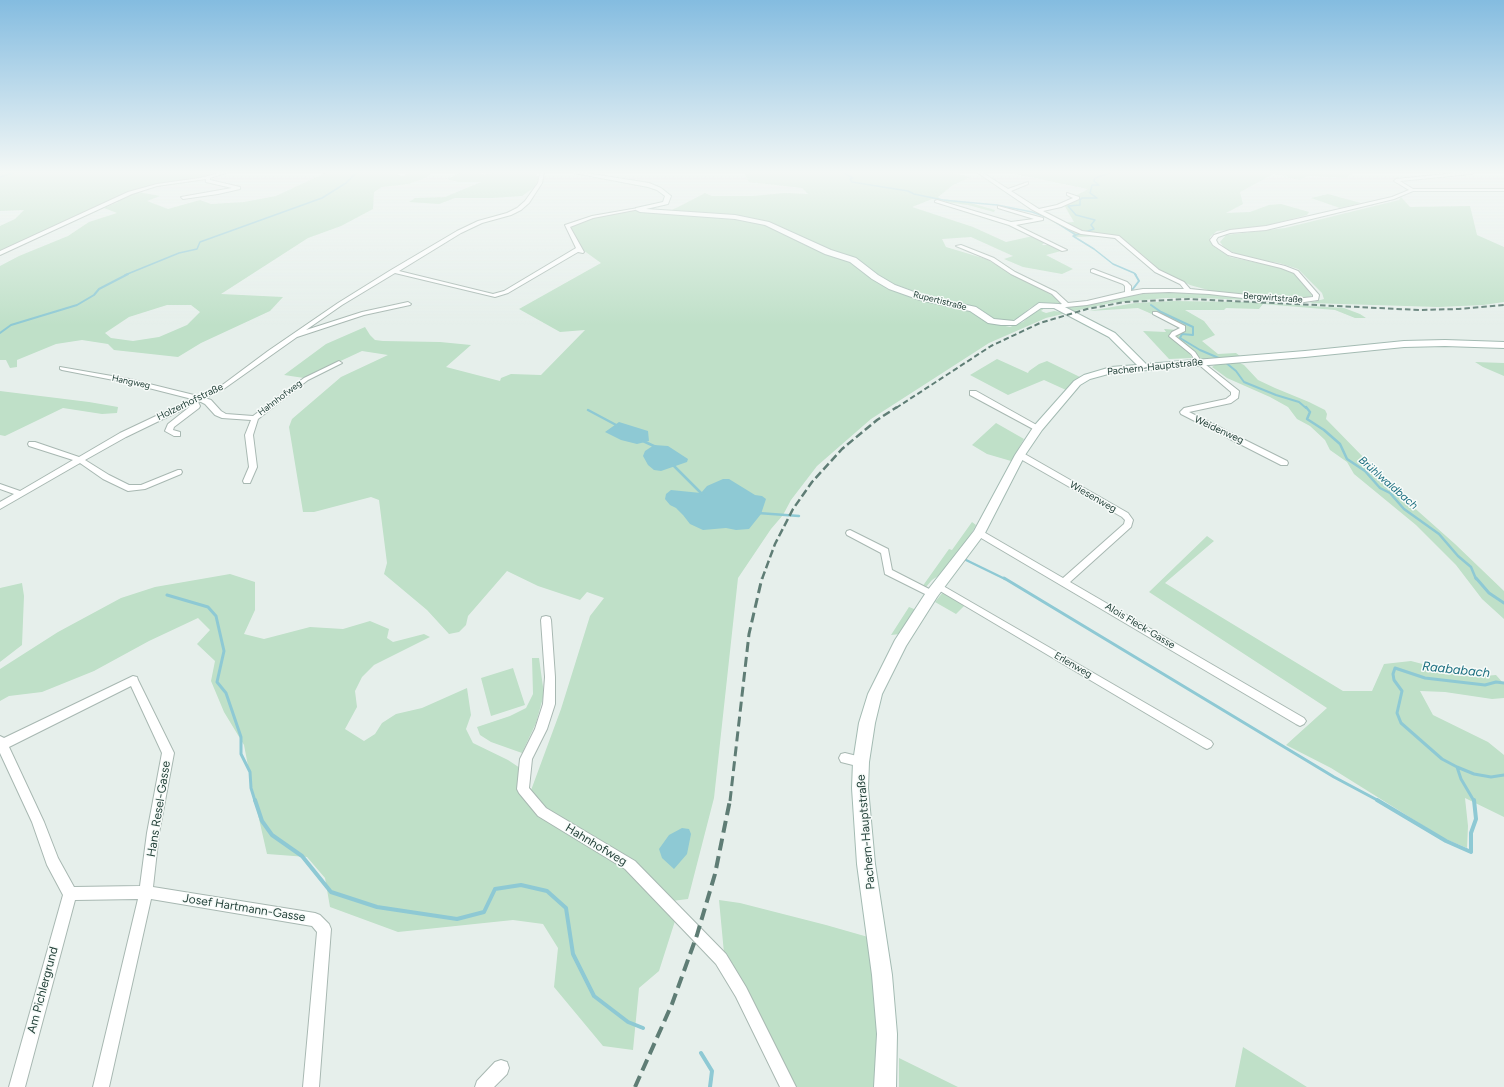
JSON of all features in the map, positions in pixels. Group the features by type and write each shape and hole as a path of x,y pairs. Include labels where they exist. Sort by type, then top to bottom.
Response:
{"main road":[{"name":"Rupertistraße","path":"769,224 828,252 853,260 874,277 892,287 923,298 962,306 973,310 991,321 1016,323 1039,305 1056,306 1112,335 1144,368"},
{"name":"Pachern-Hauptstraße","path":"885,1087 887,1034 882,975 866,864 862,812 861,762 867,723 875,694 897,650 935,590 979,533 1020,455 1038,428 1077,383 1087,376 1111,370 1305,354 1398,344 1443,343 1504,345"}],"street":[{"path":"0,253 63,224"},
{"name":"Holzerhofstraße","path":"0,506 156,418 197,400 231,382 270,352 336,306 393,271 477,224"},
{"path":"393,271 488,295 497,295 506,292 580,251 567,226 573,224"},
{"path":"1011,224 1064,250"},
{"path":"1064,224 1081,232 1117,237 1157,271 1182,284 1188,291"},
{"name":"Bergwirtstraße","path":"1056,306 1087,303 1143,292 1188,291 1268,299 1316,299 1316,295 1296,272 1283,267 1230,254 1216,245 1213,240 1216,236 1230,232 1266,228 1284,224"},
{"path":"959,246 992,259 1013,273 1054,293 1066,304"},
{"path":"1093,271 1125,283 1128,286 1128,294"},
{"name":"Holzerhofstraße","path":"295,336 306,334 362,314 408,304"},
{"path":"1155,313 1183,327 1183,330 1174,333 1172,336 1204,362"},
{"name":"Weidenweg","path":"1204,362 1235,391 1235,396 1228,401 1187,410 1184,412 1250,444 1284,463"},
{"name":"Hahnhofweg","path":"246,481 253,467 249,435 255,418 306,379 339,363"},
{"name":"Hangweg","path":"62,368 129,381 197,400"},
{"path":"973,393 1038,428"},
{"path":"177,434 169,431 171,426 196,406 197,400"},
{"name":"Hahnhofweg","path":"197,400 208,402 218,413 225,416 255,418"},
{"path":"32,444 80,460 106,477 128,488 142,487 178,472"},
{"name":"Wiesenweg","path":"1020,455 1125,515 1129,520 1128,525 1064,582"},
{"path":"0,486 21,494"},
{"path":"850,533 885,551 888,572 935,590"},
{"name":"Alois Fleck-Gasse","path":"979,533 1300,721"},
{"name":"Erlenweg","path":"935,590 1207,744"},
{"name":"Hahnhofweg","path":"546,620 550,677 549,704 541,729 526,759 523,789 542,812 630,865 721,959 730,971 741,992 788,1087"},
{"name":"Hans Resel-Gasse","path":"1,743 133,680 168,754 153,833 146,892 101,1087"},
{"path":"1,743 38,822 52,861 70,894 146,892"},
{"path":"845,758 861,762"},
{"name":"Josef Hartmann-Gasse","path":"146,892 315,920 324,929 311,1087"},
{"name":"Am Pichlergrund","path":"17,1087 70,894"},
{"path":"483,1087 501,1068"}],"green space":[{"path":"5,224 62,224 4,250 0,250 0,226"},
{"path":"86,224 345,224 308,238 221,294 283,297 270,311 201,343 178,357 114,350 108,344 82,340 56,344 17,360 17,367 10,368 6,360 0,360 0,266 19,256 68,236","holes":["167,305 191,305 200,312 187,325 159,337 133,341 111,338 105,333 129,317"]},
{"path":"574,224 963,224 1006,242 1033,236 1045,242 1042,245 1050,245 1061,251 1046,255 1073,269 1062,274 1023,267 1004,259 1013,256 971,237 942,239 946,247 986,259 1057,298 1061,303 1037,304 1017,319 1004,322 995,321 961,303 931,297 894,284 890,285 856,258 825,249 782,227 779,228 815,247 849,259 873,279 894,289 925,300 965,308 991,323 1010,327 1023,322 1039,307 1046,307 1041,311 1046,313 1054,311 1067,313 1046,318 989,343 871,419 817,466 791,500 783,515 771,529 738,578 714,798 688,899 672,901 663,895 633,862 554,817 538,804 530,793 561,709 590,616 604,598 587,592 580,600 538,586 507,571 468,616 466,625 459,632 449,634 427,610 384,574 387,563 379,500 371,497 314,512 303,512 289,427 292,419 341,377 388,355 362,351 304,378 284,375 326,344 365,327 375,340 440,342 471,345 446,367 500,381 501,378 511,374 541,375 585,330 560,332 519,309 601,263 583,250 569,228"},
{"path":"1061,224 1274,224 1262,227 1217,231 1210,237 1212,245 1230,257 1282,268 1296,274 1312,296 1303,299 1264,298 1215,292 1190,285 1162,272 1120,237 1075,237 1072,232"},
{"path":"1302,224 1474,224 1477,235 1504,247 1504,302 1483,305 1438,307 1309,303 1324,299 1322,293 1298,269 1279,263 1247,258 1225,249 1220,242 1226,235 1285,228"},
{"path":"1161,292 1191,292 1271,301 1166,298 1111,303 1070,312 1067,309 1072,306 1124,296"},
{"path":"1174,301 1246,302 1344,308 1366,318 1355,318 1335,310 1263,304 1259,309 1226,308 1224,310 1185,310 1204,321 1215,335 1202,341 1218,354 1236,353 1240,356 1201,359 1195,352 1183,347 1189,352 1192,358 1169,359 1143,331 1166,332 1164,329 1178,330 1179,326 1138,308 1089,311 1135,303"},
{"path":"997,359 1028,373 1039,364 1047,361 1080,377 1066,390 1044,380 1008,395 970,375"},
{"path":"1238,362 1244,365 1258,380 1325,410 1327,414 1326,419 1368,462 1365,463 1371,466 1401,496 1455,544 1504,591 1504,619 1482,599 1456,565 1416,525 1354,474 1347,462 1330,450 1325,440 1310,426 1297,419 1288,407 1270,397 1227,378 1212,367 1215,365"},
{"path":"1475,362 1504,363 1504,376 1483,367"},
{"path":"0,391 118,407 117,413 102,414 63,408 5,436 0,435"},
{"path":"996,423 1024,439 1011,461 987,454 972,445"},
{"path":"972,522 976,525 947,570 932,580 926,587 922,587 949,549 952,550"},
{"path":"1207,536 1214,541 1165,583 1343,691 1372,691 1384,664 1411,661 1472,677 1496,675 1504,684 1504,698 1492,699 1445,692 1420,691 1433,715 1488,742 1504,755 1504,817 1465,798 1468,826 1467,848 1443,838 1331,768 1286,745 1327,708 1149,592"},
{"path":"230,574 255,582 255,610 244,634 264,639 310,627 343,629 370,621 389,629 387,638 393,642 424,634 430,637 374,665 362,677 355,691 357,707 345,729 364,741 375,734 382,723 396,714 422,708 467,688 471,715 466,729 473,743 508,760 520,768 522,794 536,815 626,867 675,921 659,971 639,988 633,1050 603,1046 554,987 558,948 543,924 513,920 398,932 330,907 325,878 307,857 267,854 244,745 224,712 211,681 215,661 197,644 210,630 198,618 149,641 94,671 42,692 9,696 0,701 0,669 58,632 121,598 155,587"},
{"path":"22,583 24,596 22,645 0,662 0,588"},
{"path":"943,592 966,604 956,614 935,602"},
{"path":"909,607 914,609 914,612 900,634 891,635"},
{"path":"532,658 539,658 544,694 536,723 522,753 491,742 480,735 477,727 510,716 526,708 533,694"},
{"path":"513,668 525,705 491,716 481,678"},
{"path":"719,900 740,903 868,937 879,1032 878,1087 794,1087 724,953"},
{"path":"1243,1047 1307,1087 1235,1087"},
{"path":"899,1058 958,1087 899,1087"}],"water":[{"path":"619,422 648,431 649,441 637,444 621,440 605,432"},
{"path":"654,445 668,446 688,459 687,462 661,471 654,470 648,465 643,456 645,451"},
{"path":"723,479 729,479 755,495 762,496 766,499 761,514 749,529 736,530 726,528 703,530 690,524 676,508 670,505 665,499 666,494 671,490 701,493 707,486"},
{"path":"682,828 689,829 691,834 687,854 674,869 662,858 659,849 669,835"}],"waterway":[{"path":"125,275 179,253 197,249 200,242 251,224"},
{"path":"1058,224 1076,235"},
{"name":"Brühlwaldbach","path":"1076,235 1094,229 1091,225 1092,224"},
{"name":"Brühlwaldbach","path":"1076,235 1073,236 1094,249 1113,264 1135,274"},
{"path":"0,333 11,325 77,305 94,295 99,289 128,274"},
{"name":"Brühlwaldbach","path":"1132,290 1139,281 1135,274"},
{"name":"Brühlwaldbach","path":"1151,305 1161,312 1193,327 1193,335 1182,334 1180,338 1200,350 1221,359"},
{"name":"Brühlwaldbach","path":"1225,362 1236,371 1244,382 1276,395 1299,402 1306,408"},
{"name":"Brühlwaldbach","path":"1306,407 1310,412 1307,419 1324,430 1340,444 1347,459 1365,471 1380,488 1390,493 1404,509 1439,534 1458,556 1471,567 1476,579"},
{"path":"588,410 618,426"},
{"path":"643,441 656,447"},
{"path":"673,465 701,493 704,494"},
{"path":"758,513 799,516"},
{"path":"966,560 1005,579"},
{"path":"1004,578 1334,777 1379,801"},
{"name":"Brühlwaldbach","path":"1476,578 1489,593 1504,603"},
{"path":"167,595 208,607 216,616 224,651 217,682 226,693 241,737 241,754 250,772 251,788 255,801"},
{"name":"Raababach","path":"1457,767 1442,759 1401,723 1397,713 1402,691 1394,680 1393,674 1395,668 1425,678 1485,685 1496,682 1504,683"},
{"name":"Raababach","path":"1457,767 1474,774 1491,777 1504,775"},
{"path":"1457,767 1461,779 1474,801"},
{"path":"255,800 262,821 272,835 302,856 331,892 377,907 457,919 484,912 495,889 521,885 547,891 566,908 573,954 594,996 628,1022 643,1028"},
{"path":"1377,800 1446,841 1471,852 1471,833 1476,819 1474,800"},
{"path":"701,1053 712,1071 710,1087"}],"railway":[{"path":"896,408 991,346 1040,323 1087,309 1125,302 1189,299 1420,310 1459,309 1504,305"},
{"path":"762,579 775,544 793,509 812,482 842,449 877,420 897,407"},
{"path":"730,801 749,634 762,578"},
{"path":"635,1087 672,1004 697,935 715,874 730,800"}]}
